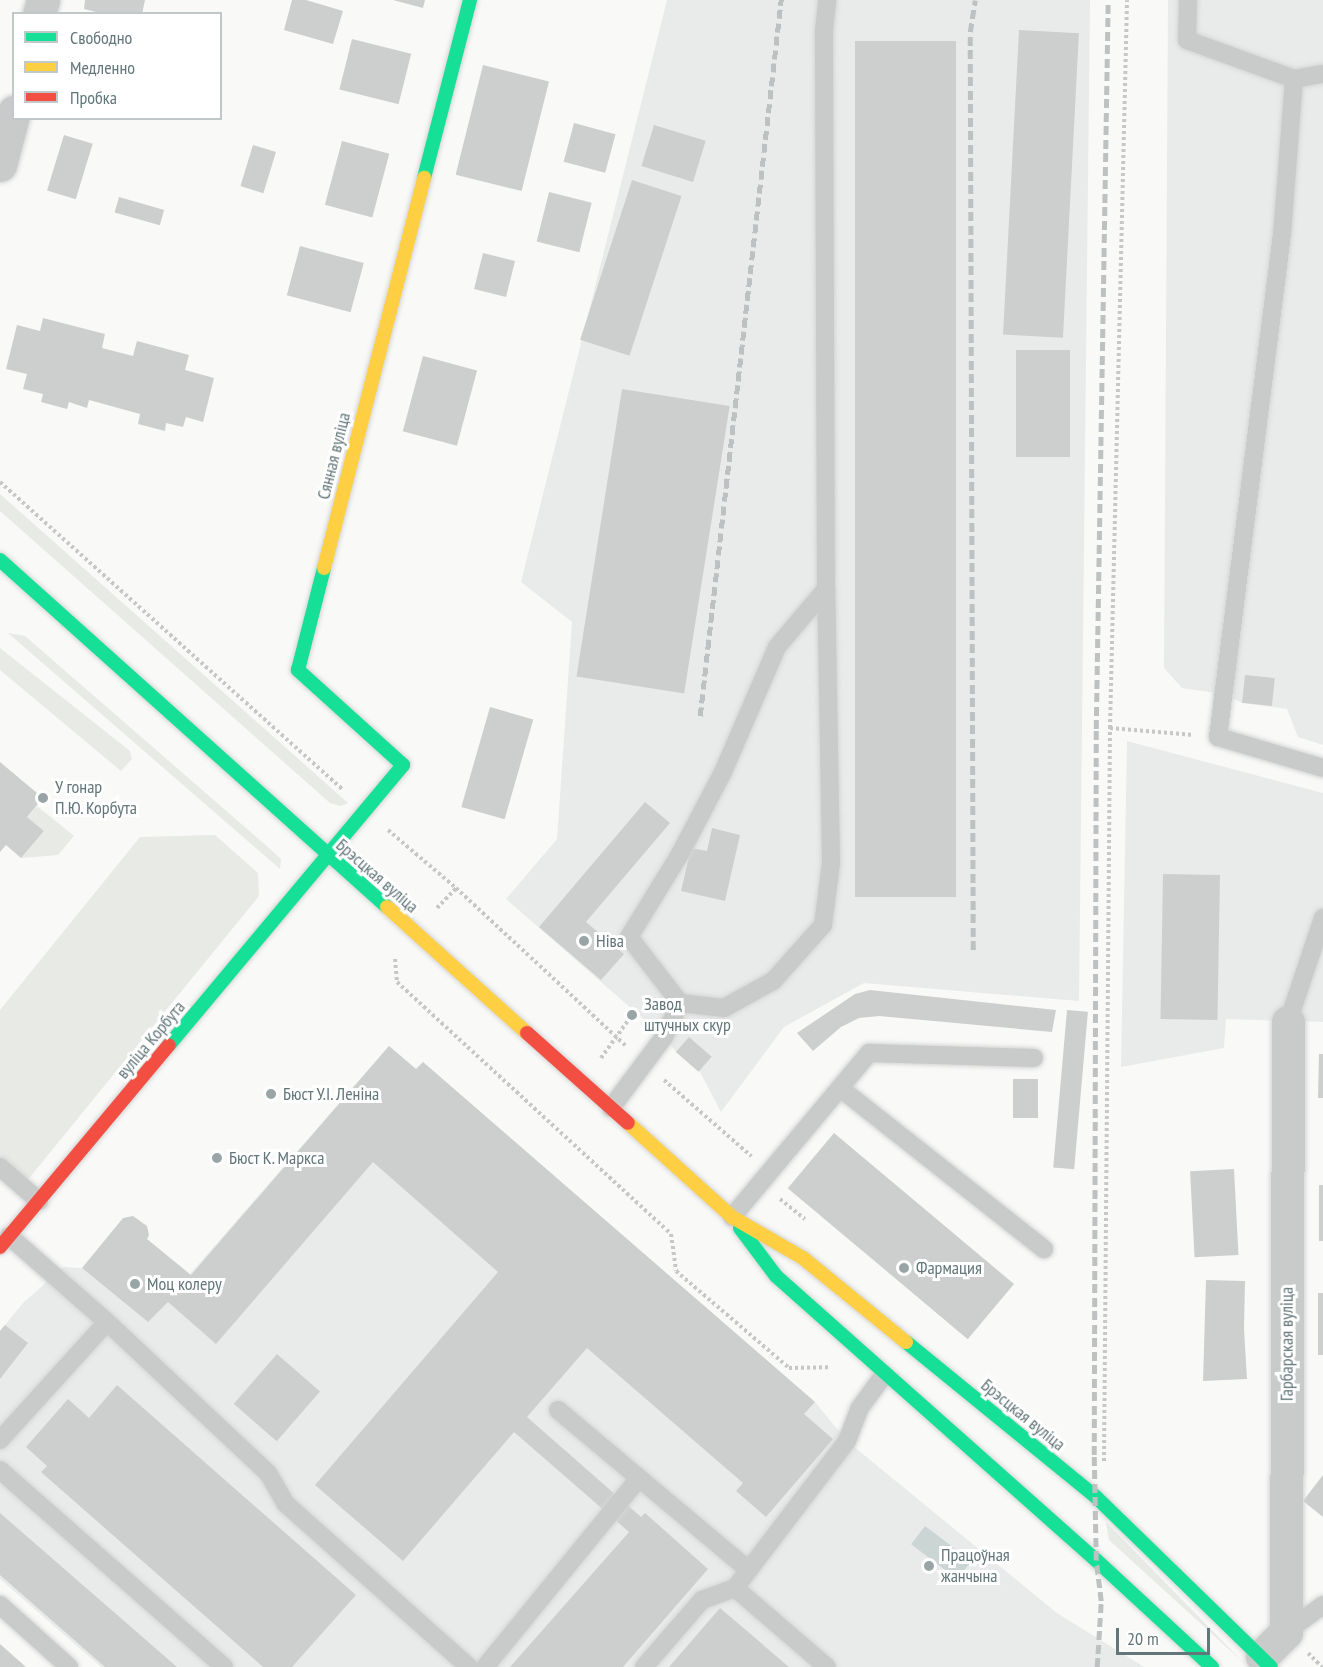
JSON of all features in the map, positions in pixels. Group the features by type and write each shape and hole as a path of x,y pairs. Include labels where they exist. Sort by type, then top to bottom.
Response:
{"main road":[{"name":"Сянная вуліца","path":"328,857 403,765 297,670 470,0"},
{"name":"Брэсцкая вуліца","path":"0,560 328,857 584,1082 732,1217 802,1258 1096,1497 1267,1662"},
{"name":"вуліца Корбута","path":"5,1241 328,857"},
{"name":"Брэсцкая вуліца","path":"732,1217 776,1276 884,1375 1096,1560 1212,1667"}],"street":[{"path":"0,165 12,120"},
{"name":"Гарбарская вуліца","path":"1286,1632 1288,1022"},
{"path":"1267,1662 1286,1632"}],"lane":[{"path":"826,589 777,647 723,772 680,855 629,937 680,1003 724,1008 773,981 823,925 831,863 826,589 824,31 827,0"},
{"path":"1188,0 1187,40 1294,79 1323,74"},
{"path":"1294,79 1282,234 1218,737 1323,768"},
{"path":"1288,1022 1323,918"},
{"path":"610,1108 664,1037 680,1003"},
{"path":"732,1217 869,1053 1034,1058"},
{"path":"840,1088 1044,1249"},
{"path":"0,1167 39,1201"},
{"path":"5,1241 107,1322 268,1473 286,1504 469,1667"},
{"path":"0,1440 107,1322"},
{"path":"644,1667 702,1600 735,1588 847,1441 860,1409 884,1375"},
{"path":"558,1410 749,1569"},
{"path":"0,1470 224,1667"},
{"path":"485,1667 639,1478"},
{"path":"735,1588 827,1667"},
{"path":"0,1605 69,1667"},
{"path":"1286,1632 1323,1605"}],"path":[{"path":"1104,1465 1110,728 1127,0"},
{"path":"1110,728 1218,737"},
{"path":"394,957 397,982 671,1234 676,1271 789,1368 828,1367 866,1401"},
{"path":"584,1082 632,1015"}],"shaded area":[{"path":"667,0 1090,0 1079,1001 864,983 784,1027 721,1112 700,1072 677,1053 664,1037 506,899 557,839 572,622 521,582"},
{"path":"1168,0 1323,0 1323,745 1298,737 1287,709 1242,703 1223,694 1182,688 1164,668"},
{"path":"0,494 348,803 341,806 330,803 0,511"},
{"path":"8,633 25,636 269,848 281,859 280,869"},
{"path":"0,648 130,751 132,759 121,771 0,670"},
{"path":"1127,741 1323,793 1323,1022 1226,1019 1224,1048 1121,1067"},
{"path":"37,806 74,836 58,855 21,858 44,831 27,817"},
{"path":"215,835 258,873 259,896 26,1182 0,1160 0,1010 140,837"},
{"path":"389,1046 416,1069 423,1062 815,1402 847,1441 1057,1613 1144,1667 101,1667 0,1579 0,1331 24,1302 64,1267 82,1268 148,1322"},
{"path":"1106,1522 1245,1664 1109,1540"},
{"path":"925,1526 971,1561 957,1579 911,1544"}],"building":[{"path":"85,0 145,0 142,12 96,12 84,9"},
{"path":"292,0 306,0 343,11 333,44 284,30"},
{"path":"393,0 425,0 423,8"},
{"path":"1019,30 1079,33 1063,338 1003,335"},
{"path":"352,39 411,54 399,104 339,89"},
{"path":"855,41 956,41 956,897 855,897"},
{"path":"483,65 549,81 522,191 456,175"},
{"path":"574,123 616,134 605,173 564,162"},
{"path":"654,125 706,141 693,182 641,166"},
{"path":"64,135 93,144 76,199 47,190"},
{"path":"342,141 389,154 372,217 325,205"},
{"path":"253,145 276,152 263,193 240,186"},
{"path":"632,180 681,196 630,356 580,340"},
{"path":"549,192 592,203 579,252 537,241"},
{"path":"119,197 164,210 160,225 115,212"},
{"path":"300,246 364,263 351,312 287,295"},
{"path":"483,253 515,261 506,297 474,289"},
{"path":"43,318 105,334 102,348 133,356 137,341 189,355 185,370 214,378 203,422 186,417 183,427 166,423 165,431 138,424 140,414 89,400 87,408 69,402 67,409 41,402 43,394 23,389 27,374 6,369 17,325 40,331"},
{"path":"1016,350 1070,350 1070,457 1016,457"},
{"path":"423,356 477,370 457,446 403,431"},
{"path":"622,389 730,406 684,693 576,676"},
{"path":"1245,675 1275,678 1272,706 1242,703"},
{"path":"490,707 533,719 505,819 461,807"},
{"path":"0,762 43,798 27,817 44,831 21,858 6,845 0,852"},
{"path":"645,802 670,823 586,922 624,954 601,980 539,927"},
{"path":"712,828 740,835 725,901 681,891 691,848 707,851"},
{"path":"1163,874 1220,875 1217,1020 1160,1019"},
{"path":"870,990 1056,1010 1052,1032 879,1016 859,1018 841,1027 813,1051 797,1033 855,994"},
{"path":"1067,1010 1088,1012 1074,1169 1053,1167"},
{"path":"689,1037 712,1057 699,1072 676,1052"},
{"path":"389,1046 416,1069 423,1062 815,1402 804,1414 833,1439 766,1517 736,1491 743,1483 587,1348 527,1417 641,1517 645,1513 708,1569 623,1667 510,1667 629,1532 514,1432 403,1561 315,1485 498,1272 373,1162 216,1344 168,1302 148,1322 82,1268 123,1218 133,1216 147,1226 149,1235 147,1239 191,1275"},
{"path":"1319,1054 1323,1054 1323,1098 1318,1098"},
{"path":"1013,1079 1038,1079 1038,1118 1013,1118"},
{"path":"834,1133 1014,1284 968,1339 788,1188"},
{"path":"1234,1169 1239,1255 1195,1257 1190,1171"},
{"path":"1319,1185 1323,1185 1323,1241 1319,1241"},
{"path":"1206,1280 1245,1281 1244,1329 1247,1379 1203,1381"},
{"path":"1318,1293 1323,1293 1323,1355 1318,1355"},
{"path":"5,1325 28,1343 0,1379 0,1331"},
{"path":"277,1354 320,1391 277,1441 234,1404"},
{"path":"117,1385 356,1595 292,1667 263,1667 41,1472 47,1466 26,1447 68,1399 89,1418"},
{"path":"1323,1475 1323,1517 1303,1501"},
{"path":"0,1513 177,1667 105,1667 0,1575"},
{"path":"720,1608 789,1667 669,1667"},
{"path":"0,1644 26,1667 0,1667"}],"railway":[{"path":"700,716 781,0"},
{"path":"973,950 970,32 975,0"},
{"path":"1097,1667 1101,1601 1096,1560 1094,1455 1096,729 1108,0"}],"traffic: fast":[{"path":"424,178 470,0"},
{"path":"0,560 387,907"},
{"path":"169,1045 403,765 298,670 324,568"},
{"path":"740,1228 776,1276 1096,1560 1212,1667"},
{"path":"906,1342 1096,1497 1271,1667"}],"traffic: slow":[{"path":"324,568 424,178"},
{"path":"387,907 527,1033"},
{"path":"628,1123 732,1217 803,1258 906,1342"}],"traffic: jam":[{"path":"527,1033 628,1123"},
{"path":"0,1247 169,1045"}],"place":[{"name":"У гонар П.Ю. Корбута","path":"43,798"},
{"name":"Ніва","path":"584,941"},
{"name":"Завод штучных скур","path":"632,1015"},
{"name":"Бюст У.І. Леніна","path":"271,1094"},
{"name":"Бюст К. Маркса","path":"217,1158"},
{"name":"Фармация","path":"904,1268"},
{"name":"Моц колеру","path":"135,1284"},
{"name":"Працоўная жанчына","path":"929,1566"}]}
